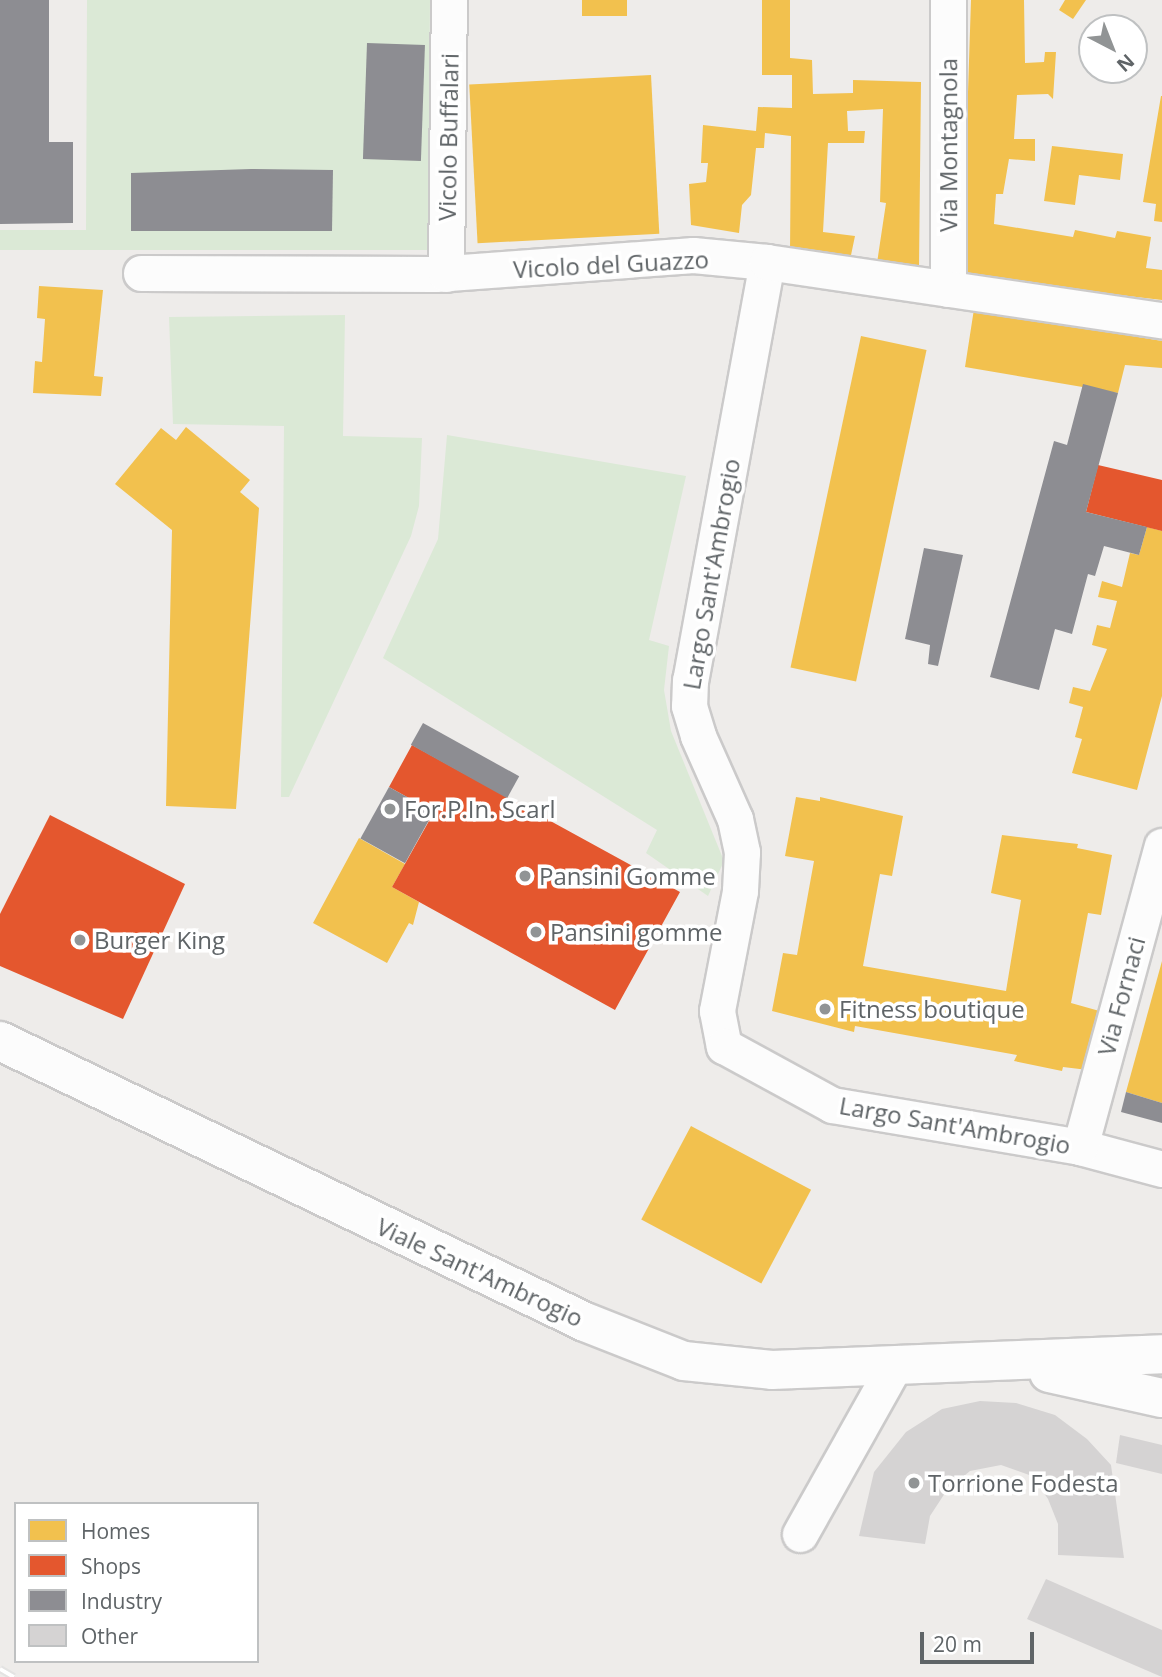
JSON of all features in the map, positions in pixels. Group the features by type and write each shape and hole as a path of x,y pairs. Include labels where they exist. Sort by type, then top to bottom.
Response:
{"main road":[{"name":"Viale Sant'Ambrogio","path":"0,1041 634,1344 684,1361 727,1369 1162,1354"},
{"name":"Viale Sant'Ambrogio","path":"992,1360 1162,1398"}],"street":[{"name":"Vicolo Buffalari","path":"446,274 449,0"},
{"name":"Via Montagnola","path":"948,0 948,289"},
{"name":"Vicolo del Guazzo","path":"141,272 446,274 693,255 767,262 1162,320"},
{"name":"Largo Sant'Ambrogio","path":"767,262 690,680 689,706 698,736 735,819 742,852 718,1030 724,1046 741,1059 832,1105 1080,1147 1162,1169"},
{"name":"Via Fornaci","path":"1080,1147 1154,908 1162,846"},
{"path":"800,1534 895,1365"}],"green space":[{"path":"87,0 430,0 428,250 0,250 0,230 86,230"},
{"path":"345,315 343,436 422,438 419,506 411,536 289,797 281,797 284,426 173,424 169,317"},
{"path":"447,435 686,476 649,640 669,646 664,690 671,731 724,861 708,896 646,853 657,830 383,658 438,539"}],"building: Homes":[{"path":"582,0 627,0 627,16 582,16"},
{"path":"762,0 790,0 790,58 812,60 813,94 853,93 853,80 921,82 919,269 877,263 886,203 880,202 883,109 847,111 848,131 865,131 864,143 828,143 823,232 855,236 850,260 790,251 791,136 765,133 764,148 756,148 751,195 742,205 739,233 691,225 689,184 706,182 708,163 701,163 703,125 756,131 758,107 792,108 792,75 762,75"},
{"path":"971,0 1024,0 1025,63 1044,62 1045,52 1056,52 1053,99 1048,94 1017,95 1014,139 1035,139 1035,161 1009,159 1003,194 996,194 994,224 1073,237 1075,230 1115,238 1117,231 1151,237 1146,268 1162,270 1162,300 960,276 960,92 968,92"},
{"path":"1065,0 1086,0 1073,19 1059,10"},
{"path":"651,75 659,234 478,243 469,85"},
{"path":"1161,96 1162,222 1154,221 1156,204 1143,202"},
{"path":"1052,146 1123,154 1120,180 1079,175 1075,205 1044,201"},
{"path":"39,286 103,290 94,376 103,377 101,396 33,393 35,361 42,362 45,319 37,318"},
{"path":"974,309 1162,341 1162,368 1125,365 1118,393 965,367"},
{"path":"861,336 927,350 856,682 791,668"},
{"path":"186,427 250,480 240,492 259,508 236,809 166,806 172,530 115,484 161,428 176,440"},
{"path":"1147,527 1162,531 1162,696 1137,790 1072,773 1082,739 1075,737 1083,707 1069,703 1073,687 1090,691 1107,649 1092,645 1097,625 1110,628 1117,601 1098,597 1102,581 1122,587 1130,553 1139,555"},
{"path":"796,797 820,801 820,797 903,816 892,876 880,874 863,966 1006,991 1021,900 991,893 1002,835 1078,844 1077,848 1112,855 1101,915 1088,913 1071,1003 1103,1012 1088,1070 1063,1067 1062,1071 1014,1061 1017,1055 855,1026 854,1032 772,1011 783,953 797,955 814,861 785,856"},
{"path":"359,838 405,864 392,887 419,902 413,925 409,923 387,963 313,923"},
{"path":"1162,961 1162,1103 1126,1092"},
{"path":"691,1126 811,1190 761,1283 641,1220"}],"building: Shops":[{"path":"1098,465 1162,480 1162,531 1086,512"},
{"name":"Pansini Gomme","path":"412,745 680,892 615,1010 392,887 434,812 389,787"},
{"name":"Burger King","path":"50,815 185,884 123,1019 0,966 0,914"}],"building: Industry":[{"path":"0,0 49,0 49,142 73,142 73,223 0,224"},
{"path":"367,43 425,45 421,161 363,159"},
{"path":"251,169 333,170 332,231 131,231 131,173"},
{"path":"1083,384 1118,393 1086,512 1147,527 1139,555 1104,546 1095,576 1088,574 1072,634 1055,629 1039,690 990,677 1054,441 1067,445"},
{"path":"924,548 963,555 938,666 928,664 930,645 905,639"},
{"path":"423,723 519,776 507,798 411,745"},
{"path":"389,787 434,812 405,863 360,839"},
{"path":"1126,1092 1162,1103 1162,1123 1121,1112"}],"building: Other":[{"name":"Torrione Fodesta","path":"980,1401 1016,1403 1055,1415 1087,1439 1111,1465 1124,1558 1058,1555 1058,1524 1048,1499 1032,1476 1001,1465 970,1471 947,1490 930,1516 925,1544 859,1536 874,1472 906,1432 942,1409"},
{"path":"1120,1435 1162,1445 1162,1474 1116,1463"},
{"path":"1046,1579 1162,1630 1162,1677 1027,1619"}],"railway":[{"path":"0,1669 14,1677"}],"place":[{"name":"For.P.In. Scarl","path":"390,809"},
{"name":"Pansini Gomme","path":"525,876"},
{"name":"Pansini gomme","path":"536,932"},
{"name":"Burger King","path":"80,940"},
{"name":"Fitness boutique","path":"825,1009"},
{"name":"Torrione Fodesta","path":"914,1483"}]}
